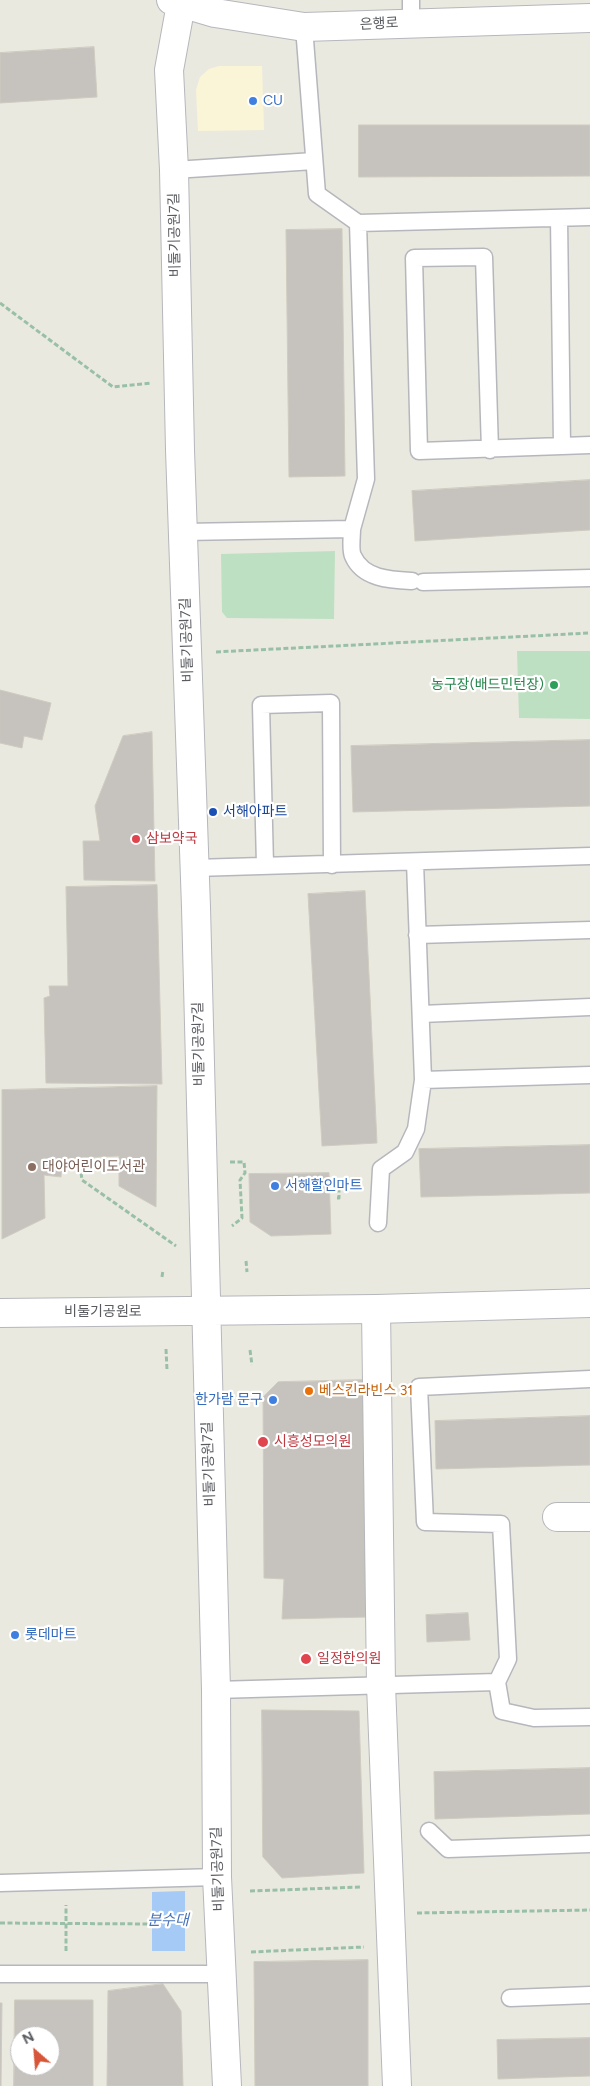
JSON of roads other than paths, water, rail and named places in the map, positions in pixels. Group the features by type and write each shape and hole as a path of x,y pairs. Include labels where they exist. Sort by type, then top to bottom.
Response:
{"street":[{"name":"은행로","path":"176,2 215,13 304,27 411,11 590,18"},
{"name":"비둘기공원7길","path":"176,2 169,70 174,170 180,450 195,868 216,1690 217,1877 226,2086"},
{"name":"비둘기공원로","path":"0,1313 376,1309 590,1303"},
{"path":"376,1309 381,1686 397,2086"},
{"path":"558,1517 590,1517"}],"lane":[{"path":"304,27 317,194 358,223 590,217"},
{"path":"174,170 314,161"},
{"path":"559,218 562,446"},
{"path":"358,223 366,479 352,529 353,556 365,571 385,580 418,582 590,578"},
{"path":"490,450 484,257 414,258 419,450 490,450 590,445"},
{"path":"184,532 352,529"},
{"path":"265,865 261,705 331,703 332,865"},
{"path":"195,868 590,856"},
{"path":"378,1223 381,1169 405,1152 416,1129 423,1080 415,862"},
{"path":"417,935 590,930"},
{"path":"420,1014 590,1008"},
{"path":"423,1080 590,1075"},
{"path":"590,1379 419,1387 425,1522 501,1524 508,1659 497,1682 502,1711 534,1718 590,1717"},
{"path":"216,1690 497,1682"},
{"path":"429,1831 448,1849 590,1844"},
{"path":"0,1883 217,1877"},
{"path":"0,1974 222,1974"},
{"path":"510,1998 590,1995"}],"water":[{"name":"분수대","path":"185,1891 185,1951 152,1951 152,1892"}],"place":[{"name":"CU","path":"253,101"},
{"name":"농구장(배드민턴장)","path":"554,685"},
{"name":"서해아파트","path":"213,812"},
{"name":"삼보약국","path":"136,839"},
{"name":"대야어린이도서관","path":"32,1167"},
{"name":"서해할인마트","path":"275,1186"},
{"name":"베스킨라빈스 31","path":"309,1391"},
{"name":"한가람 문구","path":"273,1400"},
{"name":"시흥성모의원","path":"263,1442"},
{"name":"롯데마트","path":"15,1635"},
{"name":"일정한의원","path":"306,1659"}]}
